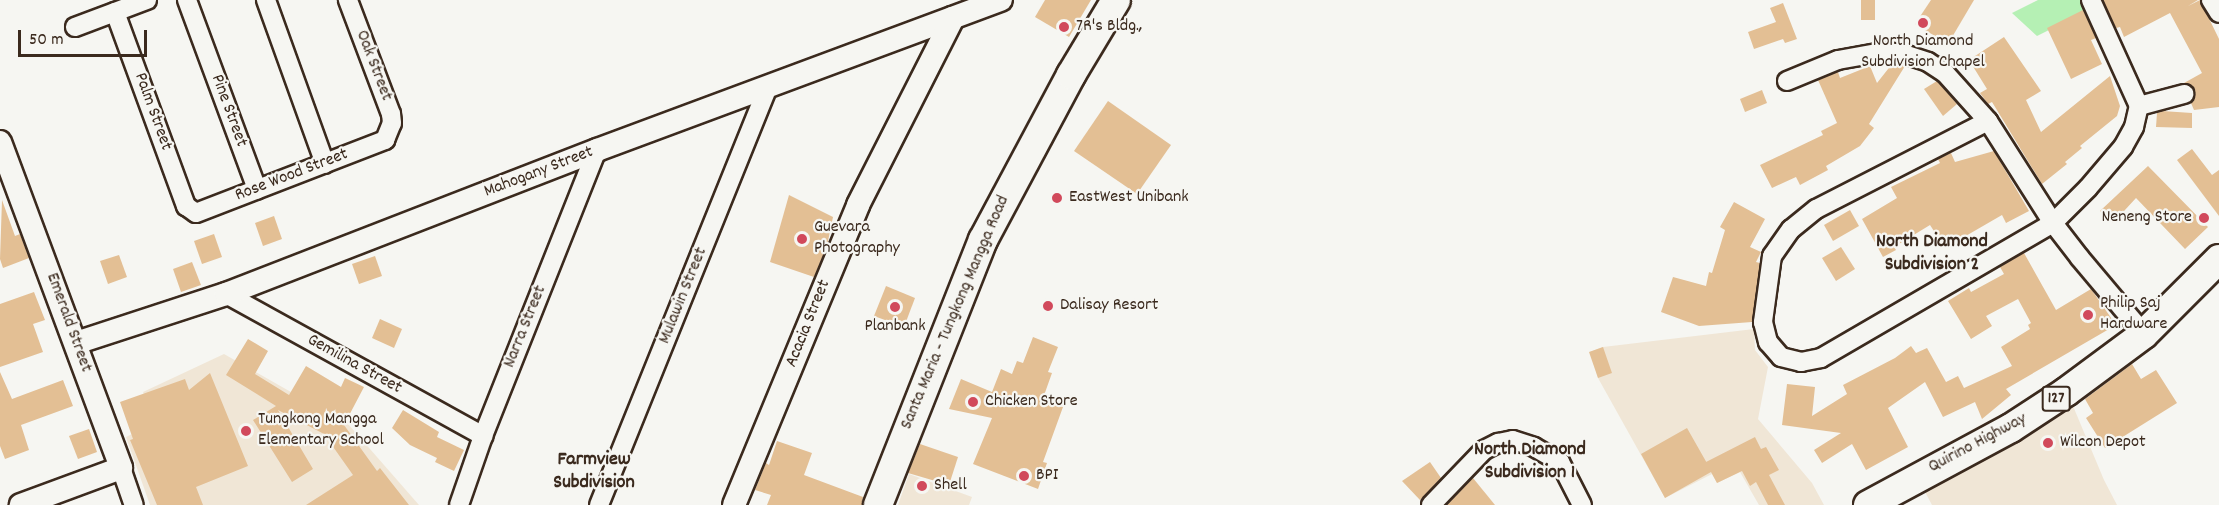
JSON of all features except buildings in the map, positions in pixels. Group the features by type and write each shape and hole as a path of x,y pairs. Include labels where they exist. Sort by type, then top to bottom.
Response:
{"main road":[{"name":"Santa Maria - Tungkong Mangga Road","path":"879,505 983,240 1065,86 1116,0"},
{"name":"Quirino Highway","path":"1868,505 2030,417 2144,334 2219,259"}],"street":[{"path":"75,27 147,0"},
{"name":"Pine Street","path":"187,0 256,189"},
{"path":"266,0 325,164"},
{"name":"Oak Street","path":"348,0 391,114 390,132"},
{"name":"Mahogany Street","path":"76,343 226,294 597,150 1001,0"},
{"path":"1988,121 1816,209 1791,229 1772,256 1763,322 1768,342 1781,357 1801,362 1821,358 2054,223 2123,147 2134,127 2139,106 2091,0"},
{"path":"2211,0 2219,13"},
{"name":"Palm Street","path":"115,12 190,211"},
{"name":"Acacia Street","path":"734,505 858,205 953,18"},
{"path":"1787,81 1838,60 1861,54 1883,52 1904,54 1928,62 1945,73 1988,121 2054,223 2144,334"},
{"name":"Mulawin Street","path":"599,505 768,87"},
{"path":"2139,106 2184,94"},
{"name":"Rose Wood Street","path":"190,211 196,213 377,145 390,132"},
{"name":"Emerald Street","path":"0,142 134,505"},
{"name":"Narra Street","path":"459,505 483,436 597,150"},
{"name":"Gemilina Street","path":"226,294 483,436"},
{"path":"1431,505 1484,450 1498,443 1513,440 1534,447 1560,462 1582,505"},
{"path":"21,505 121,468"}],"shaded area":[{"path":"1754,329 1755,350 1768,367 1758,419 1812,483 1824,505 1759,505 1740,472 1717,483 1712,474 1665,498 1598,378 1590,352 1603,347"},
{"name":"Tungkong Mangga Elementary School","path":"224,354 349,425 419,505 150,505 126,437 155,423 143,392"},
{"name":"Wilcon Depot","path":"2073,406 2117,505 1932,505 1924,490"},
{"name":"Shell","path":"909,474 972,497 969,505 898,505"}],"green space":[{"path":"2038,0 2090,0 2093,8 2037,36 2012,13"}],"place":[{"name":"North Diamond Subdivision Chapel","path":"1923,23"},
{"name":"7R's Bldg.,","path":"1064,27"},
{"name":"EastWest Unibank","path":"1057,198"},
{"name":"Neneng Store","path":"2204,218"},
{"name":"Guevara Photography","path":"802,239"},
{"name":"Dalisay Resort","path":"1048,306"},
{"name":"Planbank","path":"895,307"},
{"name":"Philip Saj Hardware","path":"2088,315"},
{"name":"Chicken Store","path":"973,402"},
{"name":"Tungkong Mangga Elementary School","path":"246,431"},
{"name":"Wilcon Depot","path":"2048,443"},
{"name":"BPI","path":"1024,476"},
{"name":"Shell","path":"922,486"}],"district":[{"name":"North Diamond Subdivision 2","path":"1932,254"},
{"name":"North Diamond Subdivision 1","path":"1530,462"},
{"name":"Farmview Subdivision","path":"594,472"}]}
